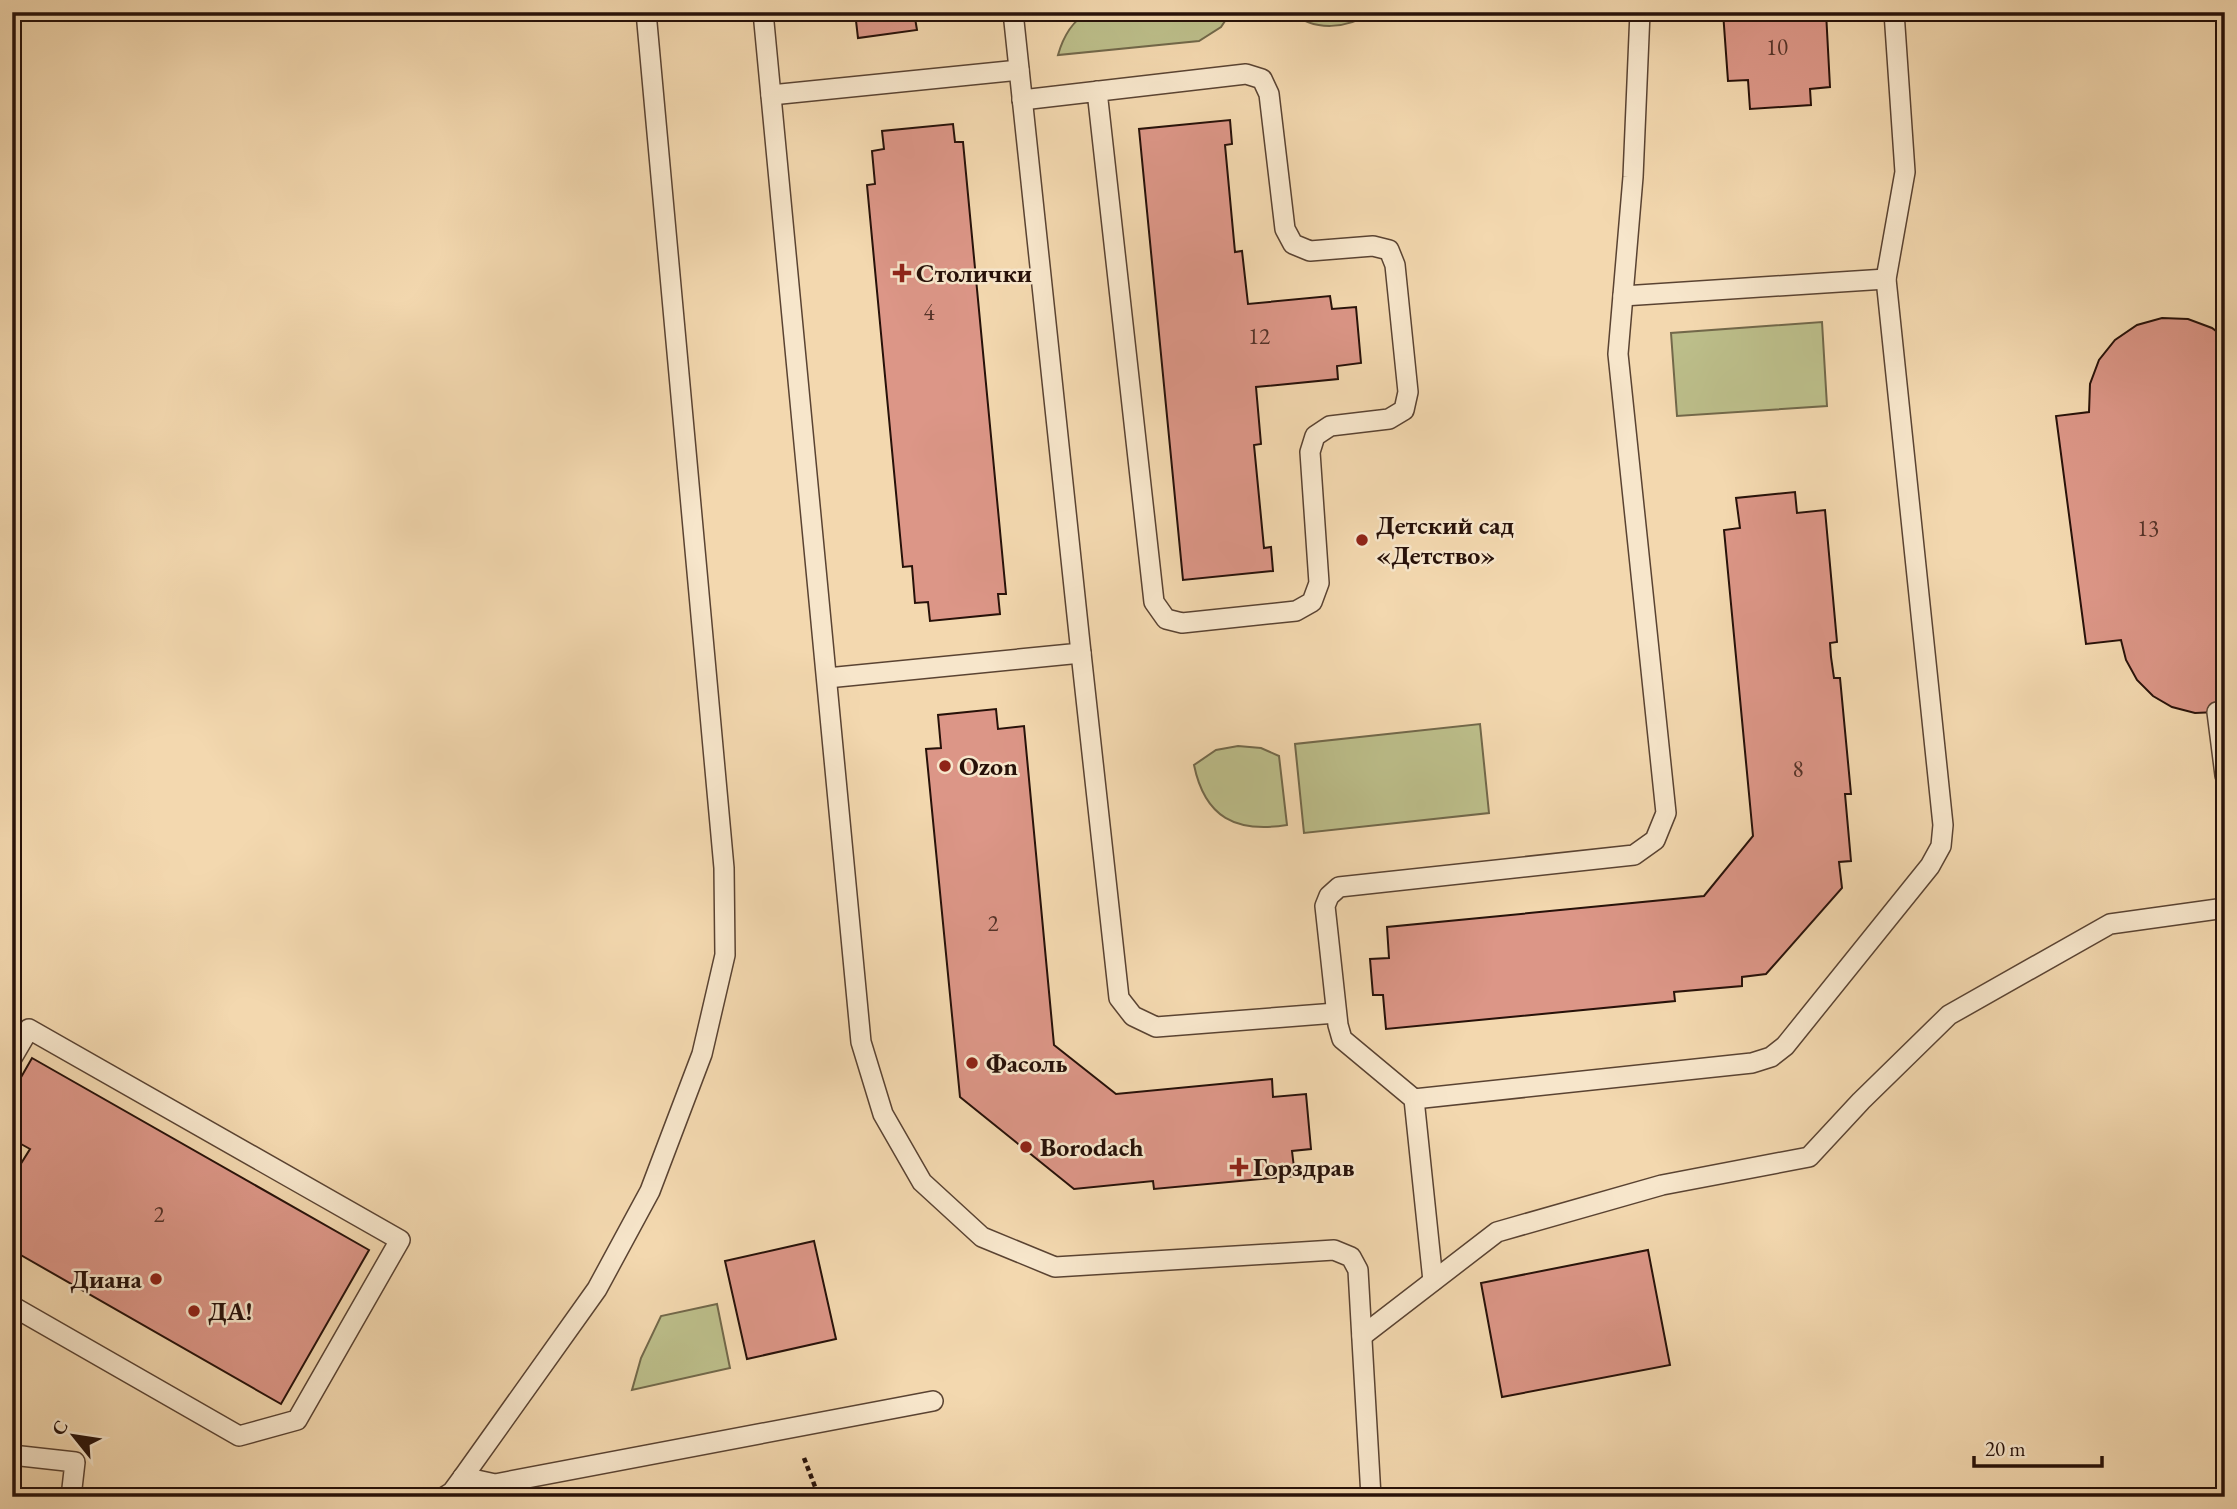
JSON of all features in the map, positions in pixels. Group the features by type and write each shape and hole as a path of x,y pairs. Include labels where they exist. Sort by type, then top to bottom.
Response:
{"lane":[{"path":"452,1491 597,1289 650,1191 702,1054 725,955 724,868 646,12"},
{"path":"763,12 861,1042 883,1114 922,1182 982,1237 1055,1266 1334,1251 1351,1257 1358,1270 1371,1497"},
{"path":"1013,12 1119,998 1133,1016 1156,1027 1336,1013"},
{"path":"1433,1281 1414,1099 1342,1040 1336,1013 1325,906 1329,896 1339,887 1634,855 1656,840 1666,813 1618,354 1633,177 1640,12"},
{"path":"1414,1099 1752,1063 1771,1057 1784,1046 1930,866 1941,846 1943,825 1886,279 1905,172 1894,12"},
{"path":"771,95 1019,70"},
{"path":"1022,100 1097,91 1246,75 1262,79 1269,94 1285,229 1293,244 1310,251 1373,246 1389,250 1395,265 1408,392 1404,410 1389,419 1330,426 1315,436 1310,452 1319,583 1312,602 1296,611 1182,624 1166,619 1154,602 1097,91"},
{"path":"1623,296 1886,279"},
{"path":"827,678 1082,653"},
{"path":"2217,712 2225,775"},
{"path":"1362,1336 1497,1232 1662,1185 1809,1157 1861,1101 1949,1015 2110,925 2225,908"},
{"path":"12,1058 29,1029 400,1240 297,1420 239,1436 12,1307"},
{"path":"452,1491 933,1401"},
{"path":"12,1455 75,1462 71,1497"}],"path":[{"path":"794,1427 819,1497"}],"green space":[{"path":"1088,12 1231,12 1221,27 1199,41 1058,55 1068,31"},
{"path":"1290,12 1373,12 1353,22 1331,26 1310,23"},
{"path":"1822,322 1827,406 1677,416 1671,333"},
{"path":"1480,724 1489,813 1304,833 1295,744"},
{"path":"1238,746 1261,748 1279,756 1287,825 1269,827 1238,824 1226,818 1206,798 1194,765 1216,750"},
{"path":"717,1304 730,1368 632,1390 641,1358 661,1316"}],"building":[{"path":"855,12 914,12 917,30 858,38"},
{"path":"1723,12 1826,12 1830,87 1810,89 1811,105 1750,109 1748,80 1728,81"},
{"path":"1230,120 1232,144 1225,145 1235,252 1242,251 1248,304 1330,296 1332,309 1356,307 1361,363 1337,366 1338,379 1256,387 1261,444 1254,445 1264,548 1271,547 1273,571 1183,580 1139,129"},
{"path":"953,124 955,142 963,142 1006,594 998,594 1000,614 930,621 928,602 915,603 912,566 903,567 867,185 875,184 872,151 884,149 882,131"},
{"path":"2162,318 2188,319 2212,328 2225,338 2225,710 2217,712 2195,713 2172,707 2153,696 2137,680 2126,660 2121,640 2086,644 2056,416 2089,412 2090,384 2099,360 2115,340 2137,325"},
{"path":"1795,492 1797,513 1825,510 1837,642 1830,643 1831,657 1834,678 1840,678 1851,794 1845,794 1851,861 1839,862 1842,888 1766,974 1742,977 1742,986 1674,992 1675,1001 1386,1029 1383,995 1373,995 1370,959 1389,958 1387,927 1704,896 1753,836 1724,530 1740,528 1736,498"},
{"path":"996,709 998,729 1024,726 1054,1045 1116,1094 1272,1079 1273,1097 1306,1094 1311,1149 1292,1151 1295,1176 1154,1189 1153,1181 1074,1189 960,1097 926,749 941,748 938,715"},
{"path":"32,1058 369,1250 281,1404 12,1250 12,1178 30,1149 12,1139 12,1093"},
{"path":"814,1241 836,1339 747,1359 725,1261"},
{"path":"1648,1250 1670,1365 1502,1397 1481,1283"}],"place":[{"name":"Столички","path":"902,273"},
{"name":"Детский сад «Детство»","path":"1362,540"},
{"name":"Ozon","path":"945,766"},
{"name":"Фасоль","path":"972,1063"},
{"name":"Borodach","path":"1026,1147"},
{"name":"Горздрав","path":"1239,1167"},
{"name":"Диана","path":"156,1279"},
{"name":"ДА!","path":"194,1311"}]}
